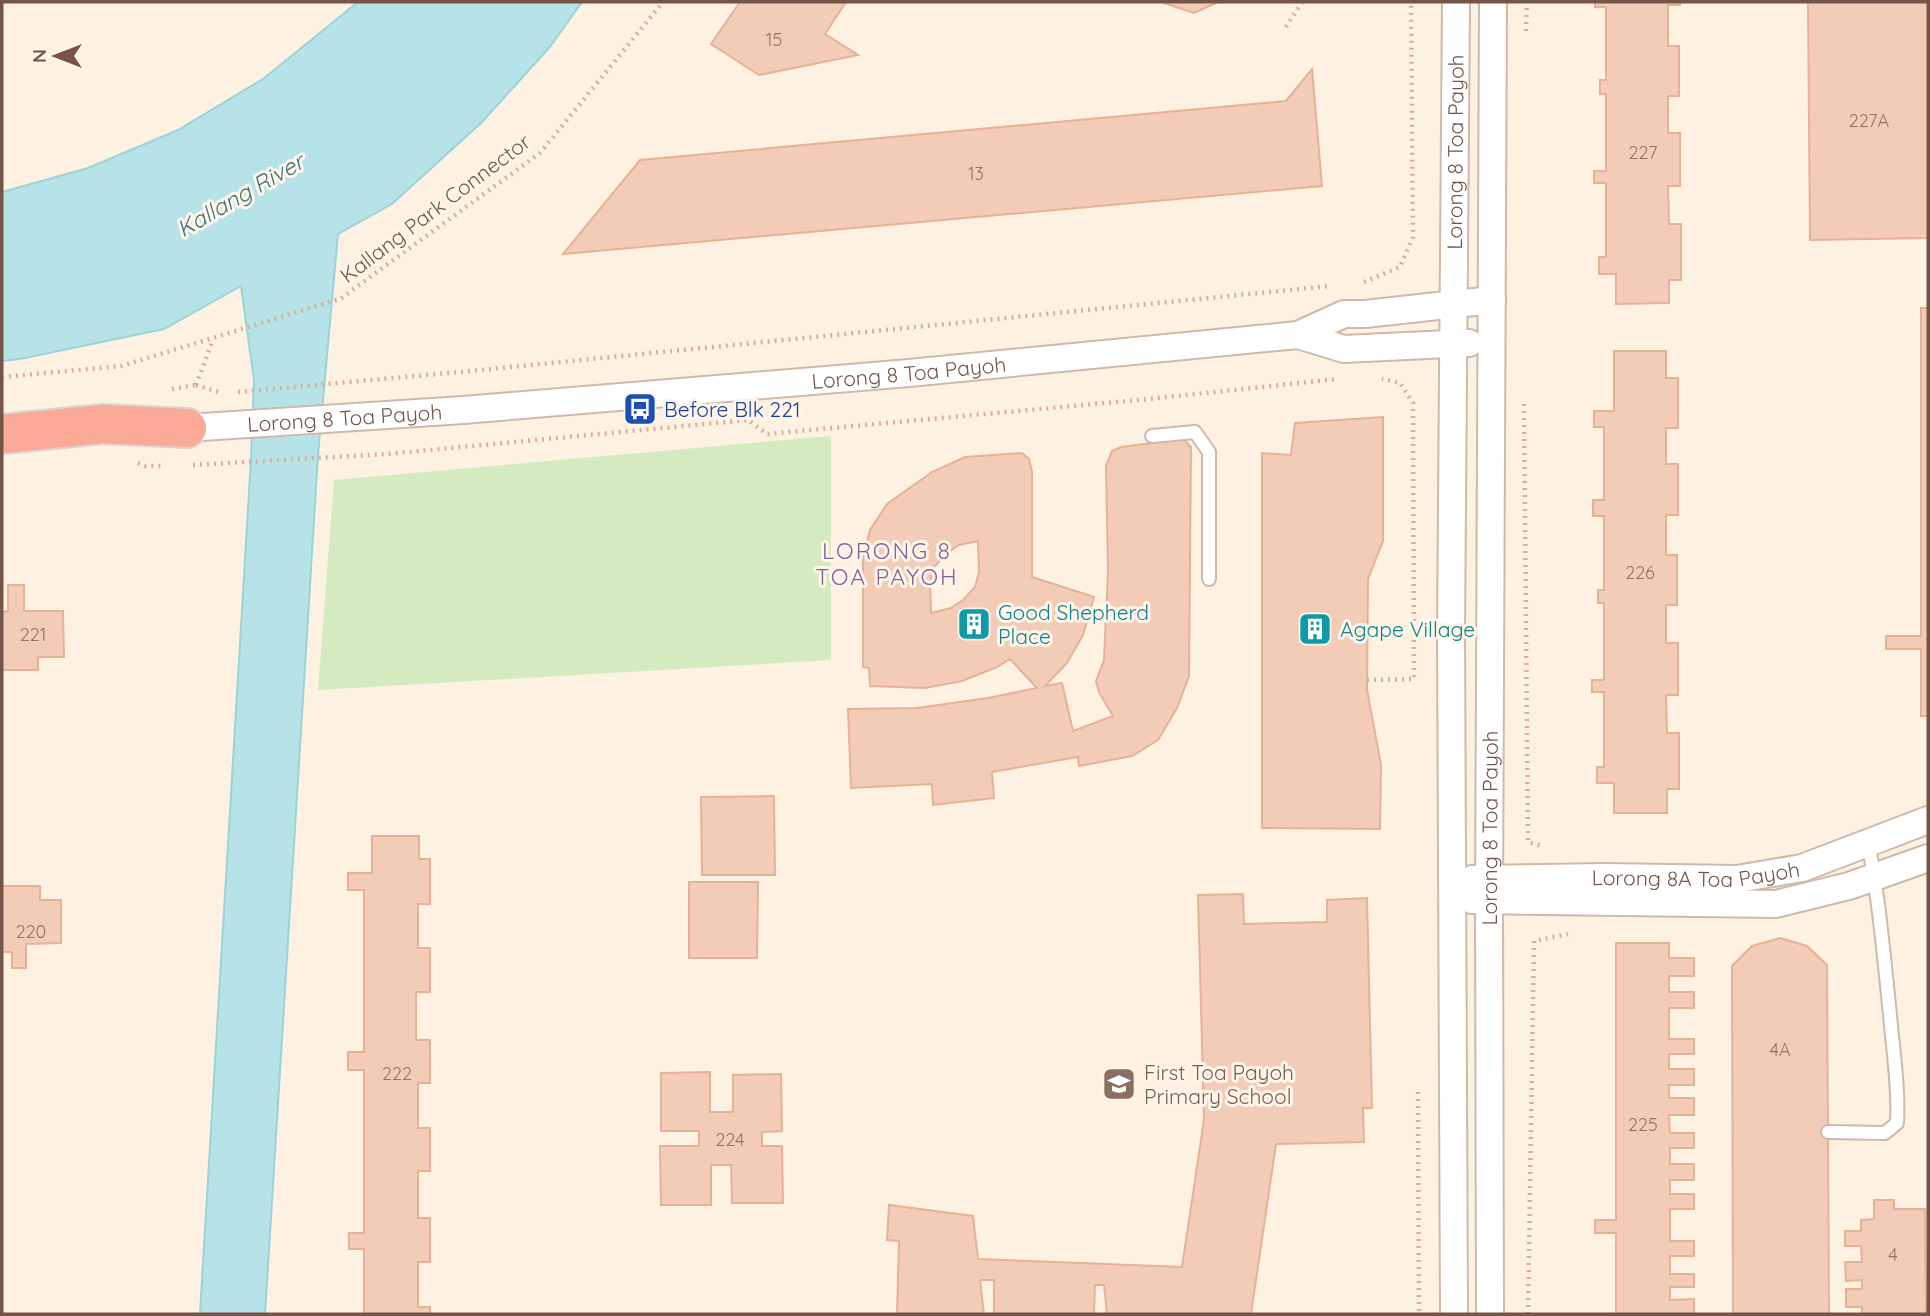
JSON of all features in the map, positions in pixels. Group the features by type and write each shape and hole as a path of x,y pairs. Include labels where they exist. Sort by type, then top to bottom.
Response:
{"highway":[{"path":"2,434 103,425 198,440"}],"street":[{"name":"Lorong 8 Toa Payoh","path":"1454,1314 1451,631 1456,2"},
{"name":"Lorong 8 Toa Payoh","path":"1490,1314 1493,2"},
{"name":"Lorong 8 Toa Payoh","path":"198,440 381,416 909,373 1298,335 1344,314 1492,300"},
{"name":"Lorong 8 Toa Payoh","path":"1298,335 1344,349 1492,341"},
{"name":"Lorong 8A Toa Payoh","path":"1489,890 1605,877 1737,879 1802,868 1928,820"},
{"name":"Lorong 8A Toa Payoh","path":"1453,890 1776,904 1849,886 1928,858"}],"lane":[{"path":"1152,436 1195,432 1209,452 1209,579"},
{"path":"1828,1132 1885,1133 1897,1123 1898,1100 1868,842"}],"path":[{"name":"Kallang Park Connector","path":"2,377 121,366 340,299 540,153 663,2"},
{"path":"1286,27 1302,2"},
{"path":"1525,42 1527,2"},
{"path":"214,339 197,385 219,393 1336,285"},
{"path":"198,440 232,465 387,454 748,420 767,434 795,432 1149,400 1342,379"},
{"path":"1524,398 1528,842"},
{"path":"1367,680 1414,679"},
{"path":"1528,1314 1534,941"},
{"path":"1418,1092 1419,1314"}],"green space":[{"path":"831,436 831,660 318,690 334,480"}],"water":[{"name":"Kallang River","path":"358,2 582,2 549,48 482,122 392,204 338,234 318,455 265,1314 200,1314 251,459 254,380 241,286 164,329 2,361 2,192 88,168 178,130 263,79"}],"building":[{"path":"740,2 846,2 825,34 858,55 759,75 711,44"},
{"path":"1161,2 1218,2 1194,13"},
{"path":"1595,2 1680,2 1680,5 1668,5 1668,46 1679,46 1679,96 1668,96 1668,133 1680,133 1680,186 1668,186 1669,224 1681,224 1681,280 1669,280 1669,303 1616,304 1616,274 1599,274 1599,257 1606,257 1606,183 1594,183 1594,171 1606,171 1606,94 1600,94 1600,80 1606,80 1606,7 1595,7"},
{"path":"1808,2 1928,2 1928,238 1810,240"},
{"path":"1312,69 1322,186 563,254 640,160 1286,101"},
{"path":"1921,308 1928,308 1928,716 1921,716 1921,649 1886,649 1886,636 1921,636"},
{"path":"1614,351 1666,351 1666,378 1678,378 1678,428 1666,428 1666,464 1678,464 1678,515 1666,515 1666,555 1677,555 1677,605 1666,605 1666,643 1678,643 1678,695 1666,695 1667,733 1679,733 1679,789 1667,789 1667,813 1614,813 1614,783 1597,783 1597,767 1604,767 1604,692 1592,692 1592,680 1604,680 1604,603 1598,603 1598,590 1604,590 1604,516 1593,516 1593,500 1604,500 1604,427 1594,427 1594,411 1614,411"},
{"name":"Agape Village","path":"1383,417 1383,541 1368,579 1367,690 1381,765 1380,829 1262,828 1262,453 1291,455 1295,423"},
{"name":"Good Shepherd Place","path":"1183,439 1191,447 1189,676 1177,708 1158,740 1132,756 1079,766 1078,757 992,772 994,798 933,805 932,784 851,788 848,709 917,708 1037,688 1010,659 962,681 925,688 870,686 869,668 863,667 863,558 870,530 887,504 932,472 965,457 1022,453 1029,459 1032,472 1032,577 1094,597 1083,635 1067,663 1045,686 1062,683 1073,731 1113,716 1099,692 1096,681 1104,660 1108,571 1106,466 1112,451 1121,447","holes":["978,541 979,572 975,587 963,600 951,608 931,613 930,582 934,567 946,554 959,545"]},
{"path":"8,585 24,585 24,611 63,611 64,657 38,657 38,670 2,670 2,612 8,611"},
{"path":"774,796 775,875 702,875 701,797"},
{"path":"372,836 419,836 419,859 430,859 430,904 418,904 418,948 430,948 430,992 416,992 416,1040 430,1040 430,1083 418,1083 418,1128 430,1128 430,1171 418,1171 418,1218 430,1218 430,1262 418,1262 418,1307 430,1307 430,1314 364,1314 364,1249 349,1249 349,1233 364,1233 364,1070 348,1070 348,1052 364,1052 364,890 348,890 348,873 372,873"},
{"path":"689,882 758,882 757,958 689,958"},
{"path":"2,886 40,886 40,900 61,900 61,943 26,944 26,968 12,968 12,952 2,952"},
{"path":"1243,894 1244,924 1327,922 1327,900 1367,898 1372,1108 1363,1108 1364,1142 1276,1144 1251,1314 1107,1314 1104,1285 1095,1285 1094,1314 994,1314 994,1280 980,1280 984,1314 897,1314 899,1241 887,1240 889,1205 973,1216 978,1259 1182,1267 1204,1120 1198,895"},
{"path":"1780,938 1807,946 1827,965 1829,1314 1733,1314 1732,966 1752,946"},
{"path":"1616,943 1669,943 1669,958 1694,958 1694,976 1669,976 1669,992 1694,992 1694,1008 1669,1008 1669,1039 1694,1039 1694,1054 1669,1054 1669,1069 1694,1069 1694,1085 1669,1085 1669,1098 1694,1098 1694,1115 1669,1115 1670,1133 1694,1133 1694,1148 1670,1148 1670,1164 1694,1164 1694,1180 1670,1180 1670,1194 1694,1194 1694,1209 1670,1209 1670,1241 1694,1241 1694,1256 1670,1256 1670,1274 1694,1274 1694,1287 1670,1287 1670,1300 1694,1299 1694,1314 1616,1314 1616,1233 1595,1233 1595,1220 1616,1220"},
{"path":"710,1072 710,1112 733,1112 733,1075 781,1074 782,1131 762,1132 762,1146 782,1146 783,1203 732,1203 731,1165 711,1165 711,1205 661,1205 660,1146 699,1146 699,1131 661,1131 661,1073"},
{"path":"1874,1200 1894,1200 1894,1209 1925,1209 1926,1314 1862,1314 1862,1307 1846,1307 1846,1289 1862,1289 1862,1280 1846,1281 1845,1262 1862,1262 1861,1246 1845,1246 1845,1231 1861,1231 1861,1220 1874,1219"}],"place":[{"name":"Before Blk 221","path":"640,409"},
{"name":"Good Shepherd Place","path":"974,624"},
{"name":"Agape Village","path":"1315,629"},
{"name":"First Toa Payoh Primary School","path":"1119,1084"}],"district":[{"name":"LORONG 8 TOA PAYOH","path":"887,563"}]}
